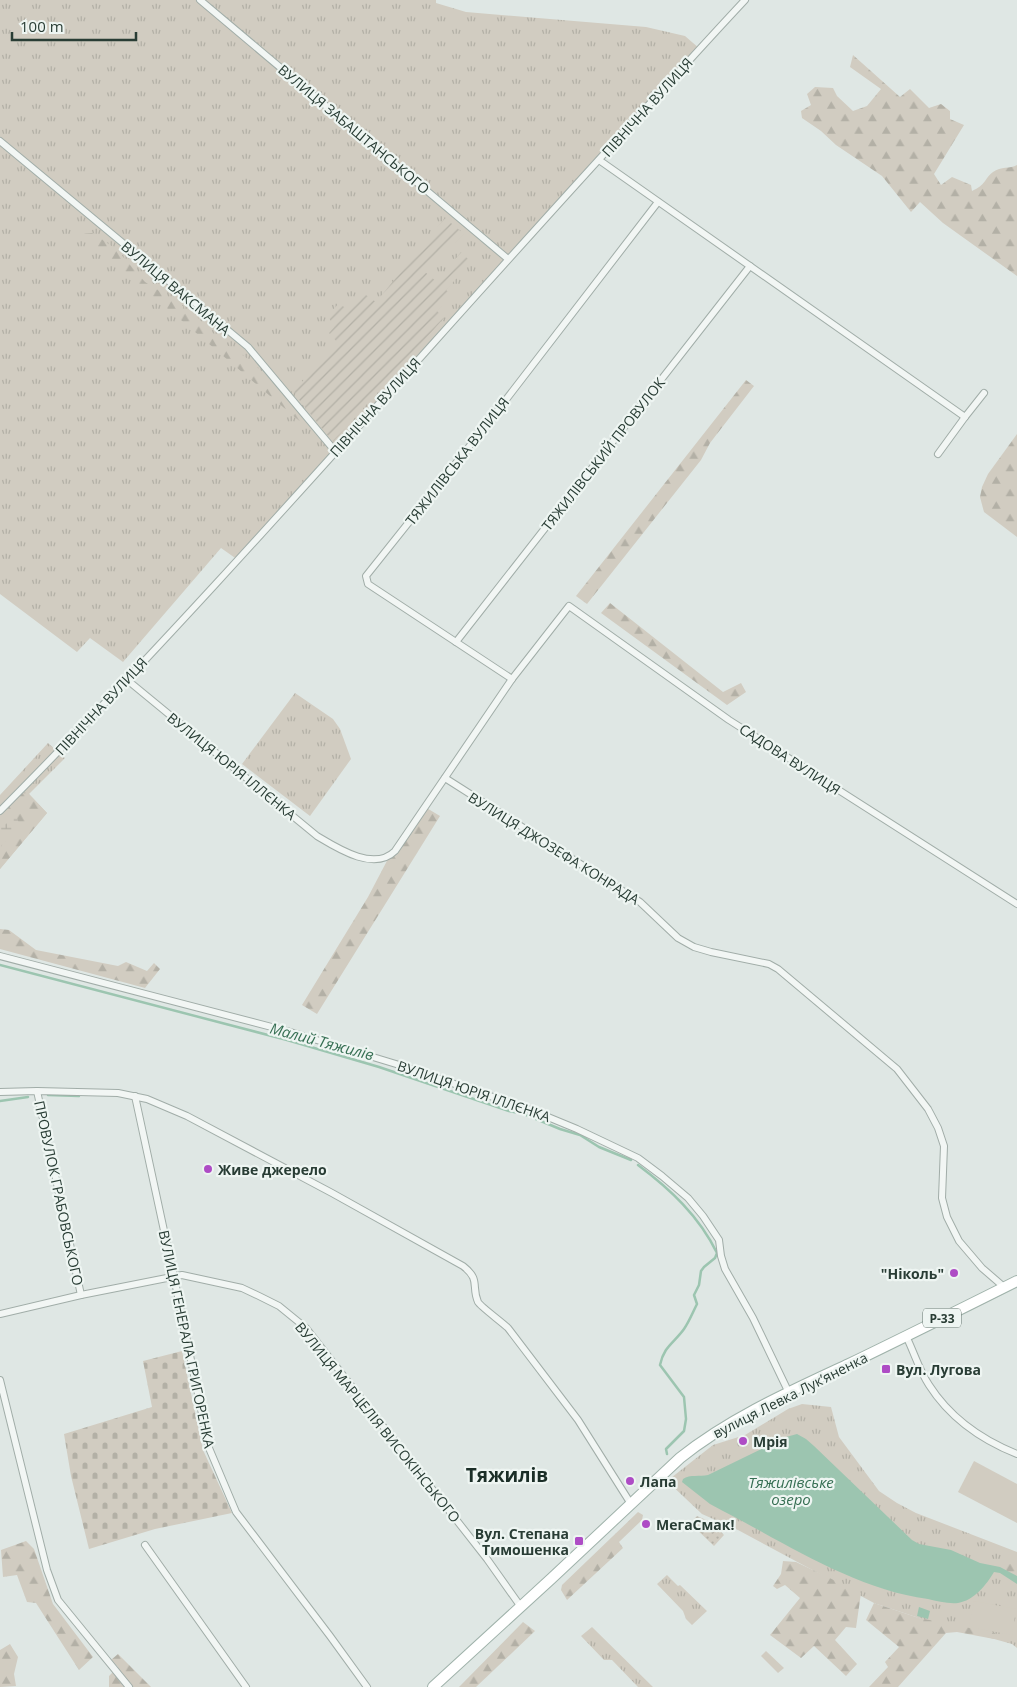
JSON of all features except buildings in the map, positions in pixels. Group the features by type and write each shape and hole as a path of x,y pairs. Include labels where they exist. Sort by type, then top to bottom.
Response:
{"main road":[{"name":"вулиця Левка Лукʼяненка","path":"433,1687 680,1458 700,1442 725,1426 789,1393 1017,1281"}],"street":[{"name":"ВУЛИЦЯ ЗАБАШТАНСЬКОГО","path":"200,0 508,259"},
{"name":"ПІВНІЧНА ВУЛИЦЯ","path":"0,810 58,752 238,560 508,259 745,0"},
{"name":"ВУЛИЦЯ ВАКСМАНА","path":"0,141 248,347 336,452"},
{"path":"599,160 965,417"},
{"name":"ТЯЖИЛІВСЬКА ВУЛИЦЯ","path":"512,679 368,584 366,576 488,423 658,202"},
{"name":"ТЯЖИЛІВСЬКИЙ ПРОВУЛОК","path":"456,642 750,266"},
{"path":"938,454 984,393"},
{"name":"ВУЛИЦЯ ЮРІЯ ІЛЛЄНКА","path":"126,680 317,836 333,846 363,858 376,860 389,857 395,851 512,679 569,606"},
{"name":"САДОВА ВУЛИЦЯ","path":"569,606 729,720 1017,904"},
{"name":"ВУЛИЦЯ ДЖОЗЕФА КОНРАДА","path":"445,778 640,902 678,938 694,947 770,964 778,969 897,1069 928,1109 938,1128 944,1146 942,1198 947,1217 955,1234 982,1268 1004,1288"},
{"name":"ВУЛИЦЯ ЮРІЯ ІЛЛЄНКА","path":"0,956 287,1031 396,1064 546,1116 638,1158 688,1198 719,1240 725,1269 752,1318 789,1393"},
{"name":"ПРОВУЛОК ГРАБОВСЬКОГО","path":"37,1091 81,1295"},
{"path":"0,1092 118,1093 135,1096 187,1116 464,1266 471,1272 474,1278 480,1304 499,1318 508,1328 578,1420 631,1504"},
{"name":"ВУЛИЦЯ ГЕНЕРАЛА ГРИГОРЕНКА","path":"135,1096 207,1442 236,1512 367,1687"},
{"name":"ВУЛИЦЯ МАРЦЕЛІЯ ВИСОКІНСЬКОГО","path":"0,1314 81,1295 182,1275 242,1288 279,1306 306,1328 487,1558 521,1607"},
{"path":"906,1336 930,1386 950,1413 980,1437 1017,1454"},
{"path":"0,1380 47,1570 58,1600 128,1687"},
{"path":"145,1545 246,1687"}],"green space":[{"path":"0,0 436,0 436,3 466,12 646,27 685,36 700,49 238,560 221,548 123,662 90,638 77,652 0,594"},
{"path":"853,55 900,97 910,89 929,108 941,104 950,111 950,119 964,125 934,174 941,185 952,177 971,185 972,191 980,186 996,170 1017,165 1017,276 943,223 920,202 911,212 882,176 836,145 821,131 802,118 801,111 811,105 807,94 815,87 833,88 837,96 853,111 867,106 881,89 850,67"},
{"path":"445,218 464,234 425,272 437,282 461,252 471,262 446,290 452,295 437,311 444,318 333,442 294,391 337,342 329,333 334,327 328,316 339,303 349,311 363,293 376,302"},
{"path":"93,233 117,250 145,282 167,298 183,306 184,312 194,313 214,334 215,340 228,346 253,363 306,420 303,424 80,234"},
{"path":"746,380 754,386 710,443 701,460 587,604 576,596"},
{"path":"1017,434 1017,537 984,512 980,497 988,474"},
{"path":"610,603 723,692 741,683 746,692 727,705 601,613"},
{"path":"295,693 333,719 340,729 351,759 310,816 242,764"},
{"path":"48,743 65,758 29,794 47,813 0,869 0,795"},
{"path":"23,793 29,794 47,813 0,869 0,848 19,823 16,816 11,820 7,810"},
{"path":"425,807 440,816 317,1014 302,1005 368,897 389,857"},
{"path":"16,816 19,823 0,848 0,828"},
{"path":"0,929 9,930 36,950 118,966 126,962 147,971 154,963 160,969 145,988 0,949"},
{"path":"182,1351 203,1450 232,1513 155,1529 89,1549 71,1476 64,1434 152,1407 143,1361"},
{"path":"802,1404 831,1407 839,1437 879,1491 916,1513 1017,1552 1017,1648 1012,1644 919,1618 874,1603 738,1530 702,1514 667,1481 713,1445 745,1435 788,1409"},
{"path":"974,1461 1017,1484 1017,1523 958,1492"},
{"path":"638,1512 643,1515 642,1520 619,1542 623,1548 567,1600 561,1590 562,1585"},
{"path":"697,1516 711,1522 724,1535 714,1546 690,1523"},
{"path":"26,1541 34,1549 53,1604 93,1657 79,1670 36,1603 27,1602 17,1575 3,1577 1,1550"},
{"path":"783,1561 796,1562 861,1593 856,1628 846,1627 835,1640 857,1664 846,1676 814,1646 801,1658 770,1635 800,1598 785,1585 777,1589 773,1586 781,1574"},
{"path":"1017,1563 1017,1576 1003,1569 1006,1564"},
{"path":"667,1575 707,1611 692,1625 686,1619 683,1611 657,1584"},
{"path":"974,1601 1016,1609 1012,1635 969,1627"},
{"path":"874,1603 919,1618 995,1633 997,1637 994,1639 957,1632 946,1633 898,1687 869,1687 888,1667 885,1662 899,1647 866,1620"},
{"path":"523,1622 535,1631 476,1687 459,1687"},
{"path":"592,1627 653,1687 638,1687 612,1660 604,1660 581,1636"},
{"path":"10,1644 18,1657 14,1674 16,1686 0,1687 0,1650"},
{"path":"766,1651 784,1668 778,1673 761,1656"},
{"path":"118,1654 151,1687 109,1687 109,1676 118,1667 111,1660"}],"water":[{"name":"Тяжилівське озеро","path":"797,1434 814,1446 912,1540 919,1544 951,1550 980,1563 1000,1567 1017,1576 1017,1584 1000,1573 994,1572 984,1587 975,1595 958,1603 901,1594 874,1586 822,1564 710,1504 682,1482 683,1479 689,1477 708,1475 786,1437"},
{"path":"919,1607 930,1611 928,1619 917,1616"}],"waterway":[{"name":"Малий Тяжилів","path":"0,965 287,1040 379,1067 509,1111 524,1114 580,1135 599,1147 631,1160"},
{"path":"48,1095 79,1096"},
{"path":"0,1101 28,1097"},
{"name":"Малий Тяжилів","path":"638,1165 693,1215 717,1253 715,1258 701,1271 699,1285 694,1295 697,1304 684,1329 664,1353 660,1365 684,1397 686,1419 684,1431 666,1449 667,1454"}],"place":[{"name":"Живе джерело","path":"208,1169"},
{"name":"\"Ніколь\"","path":"954,1273"},
{"name":"Вул. Лугова","path":"886,1369"},
{"name":"Мрія","path":"743,1441"},
{"name":"Лапа","path":"630,1481"},
{"name":"МегаСмак!","path":"646,1524"},
{"name":"Вул. Степана Тимошенка","path":"579,1541"}],"district":[{"name":"Тяжилів","path":"507,1475"}]}
